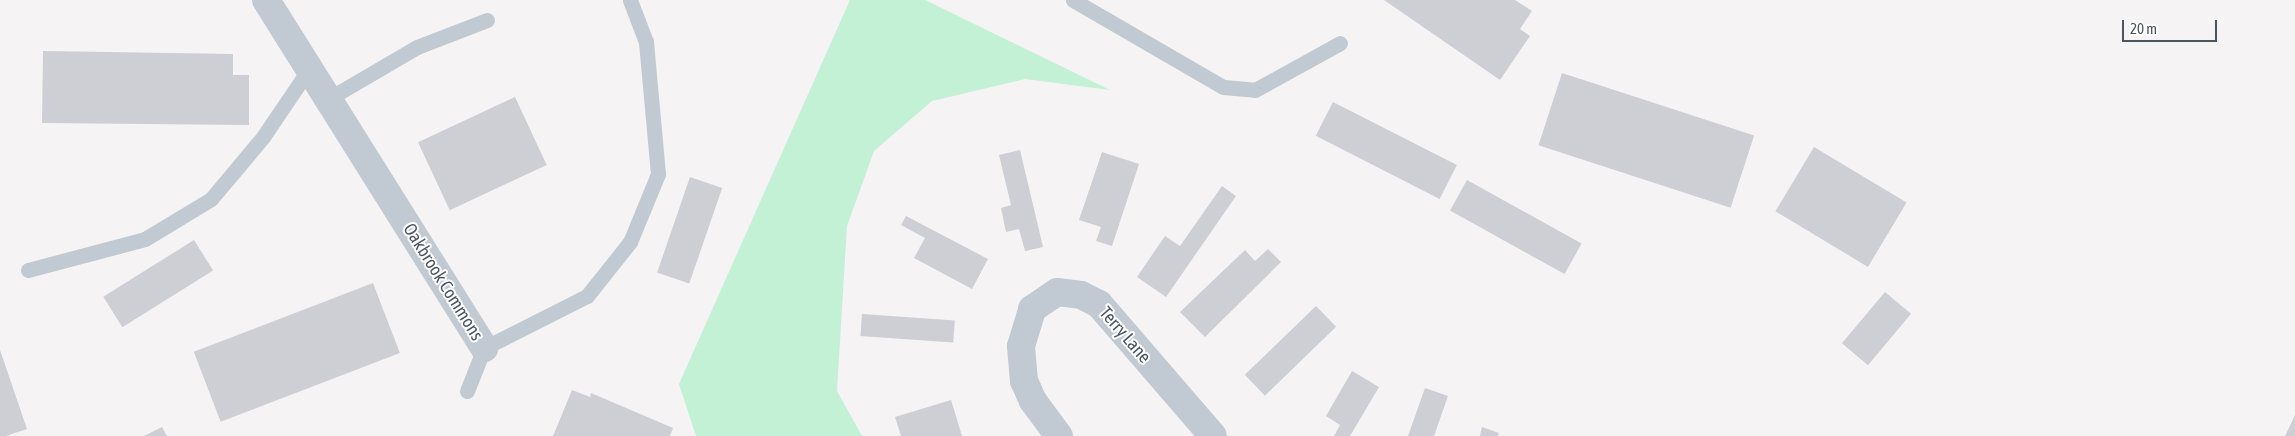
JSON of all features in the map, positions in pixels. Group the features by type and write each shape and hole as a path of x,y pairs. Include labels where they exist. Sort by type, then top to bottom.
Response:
{"street":[{"name":"Oakbrook Commons","path":"266,0 484,348"},
{"name":"Terry Lane","path":"1059,436 1033,401 1024,381 1021,346 1032,309 1057,292 1081,295 1099,304 1213,436"}],"lane":[{"name":"Oakbrook Commons","path":"484,348 587,296 630,242 658,174 646,42 630,0"},
{"path":"1073,0 1223,87 1255,90 1340,42"},
{"path":"328,99 417,47 487,20"},
{"path":"28,270 145,239 211,199 263,137 309,69"},
{"path":"467,391 484,348"}],"green space":[{"path":"850,0 925,0 1110,90 1025,79 932,101 874,151 847,226 837,391 862,436 696,436 679,384"}],"building":[{"path":"1384,0 1515,0 1532,11 1520,29 1530,36 1500,80"},
{"path":"43,51 233,54 233,75 249,75 249,125 42,123"},
{"path":"1562,73 1754,135 1731,208 1539,145"},
{"path":"515,97 547,165 450,210 418,142"},
{"path":"1333,102 1457,165 1440,199 1316,136"},
{"path":"1814,147 1907,203 1868,267 1775,211"},
{"path":"1020,150 1043,247 1025,251 1019,229 1006,232 1001,208 1011,205 999,155"},
{"path":"1102,152 1139,164 1112,246 1096,241 1101,227 1079,220"},
{"path":"690,177 722,188 689,284 657,272"},
{"path":"1467,180 1582,244 1565,274 1450,211"},
{"path":"1222,186 1236,196 1166,297 1137,277 1165,236 1180,246"},
{"path":"906,216 988,259 972,289 914,258 925,238 901,225"},
{"path":"194,240 213,271 122,327 103,297"},
{"path":"1268,249 1281,262 1205,337 1180,312 1245,250 1255,261"},
{"path":"373,283 400,353 221,422 194,352"},
{"path":"1885,292 1911,314 1868,365 1842,343"},
{"path":"1316,306 1336,327 1265,396 1245,375"},
{"path":"862,314 955,320 953,342 860,336"},
{"path":"0,350 27,429 6,436 0,436"},
{"path":"1352,371 1379,387 1350,436 1334,436 1340,425 1326,416"},
{"path":"1425,388 1448,396 1434,436 1408,436"},
{"path":"572,390 590,397 591,393 673,428 670,436 553,436"},
{"path":"951,400 962,436 901,436 895,417"},
{"path":"2295,415 2295,436 2285,436"},
{"path":"162,427 167,436 144,436"},
{"path":"1482,427 1499,433 1498,436 1480,436"}]}
